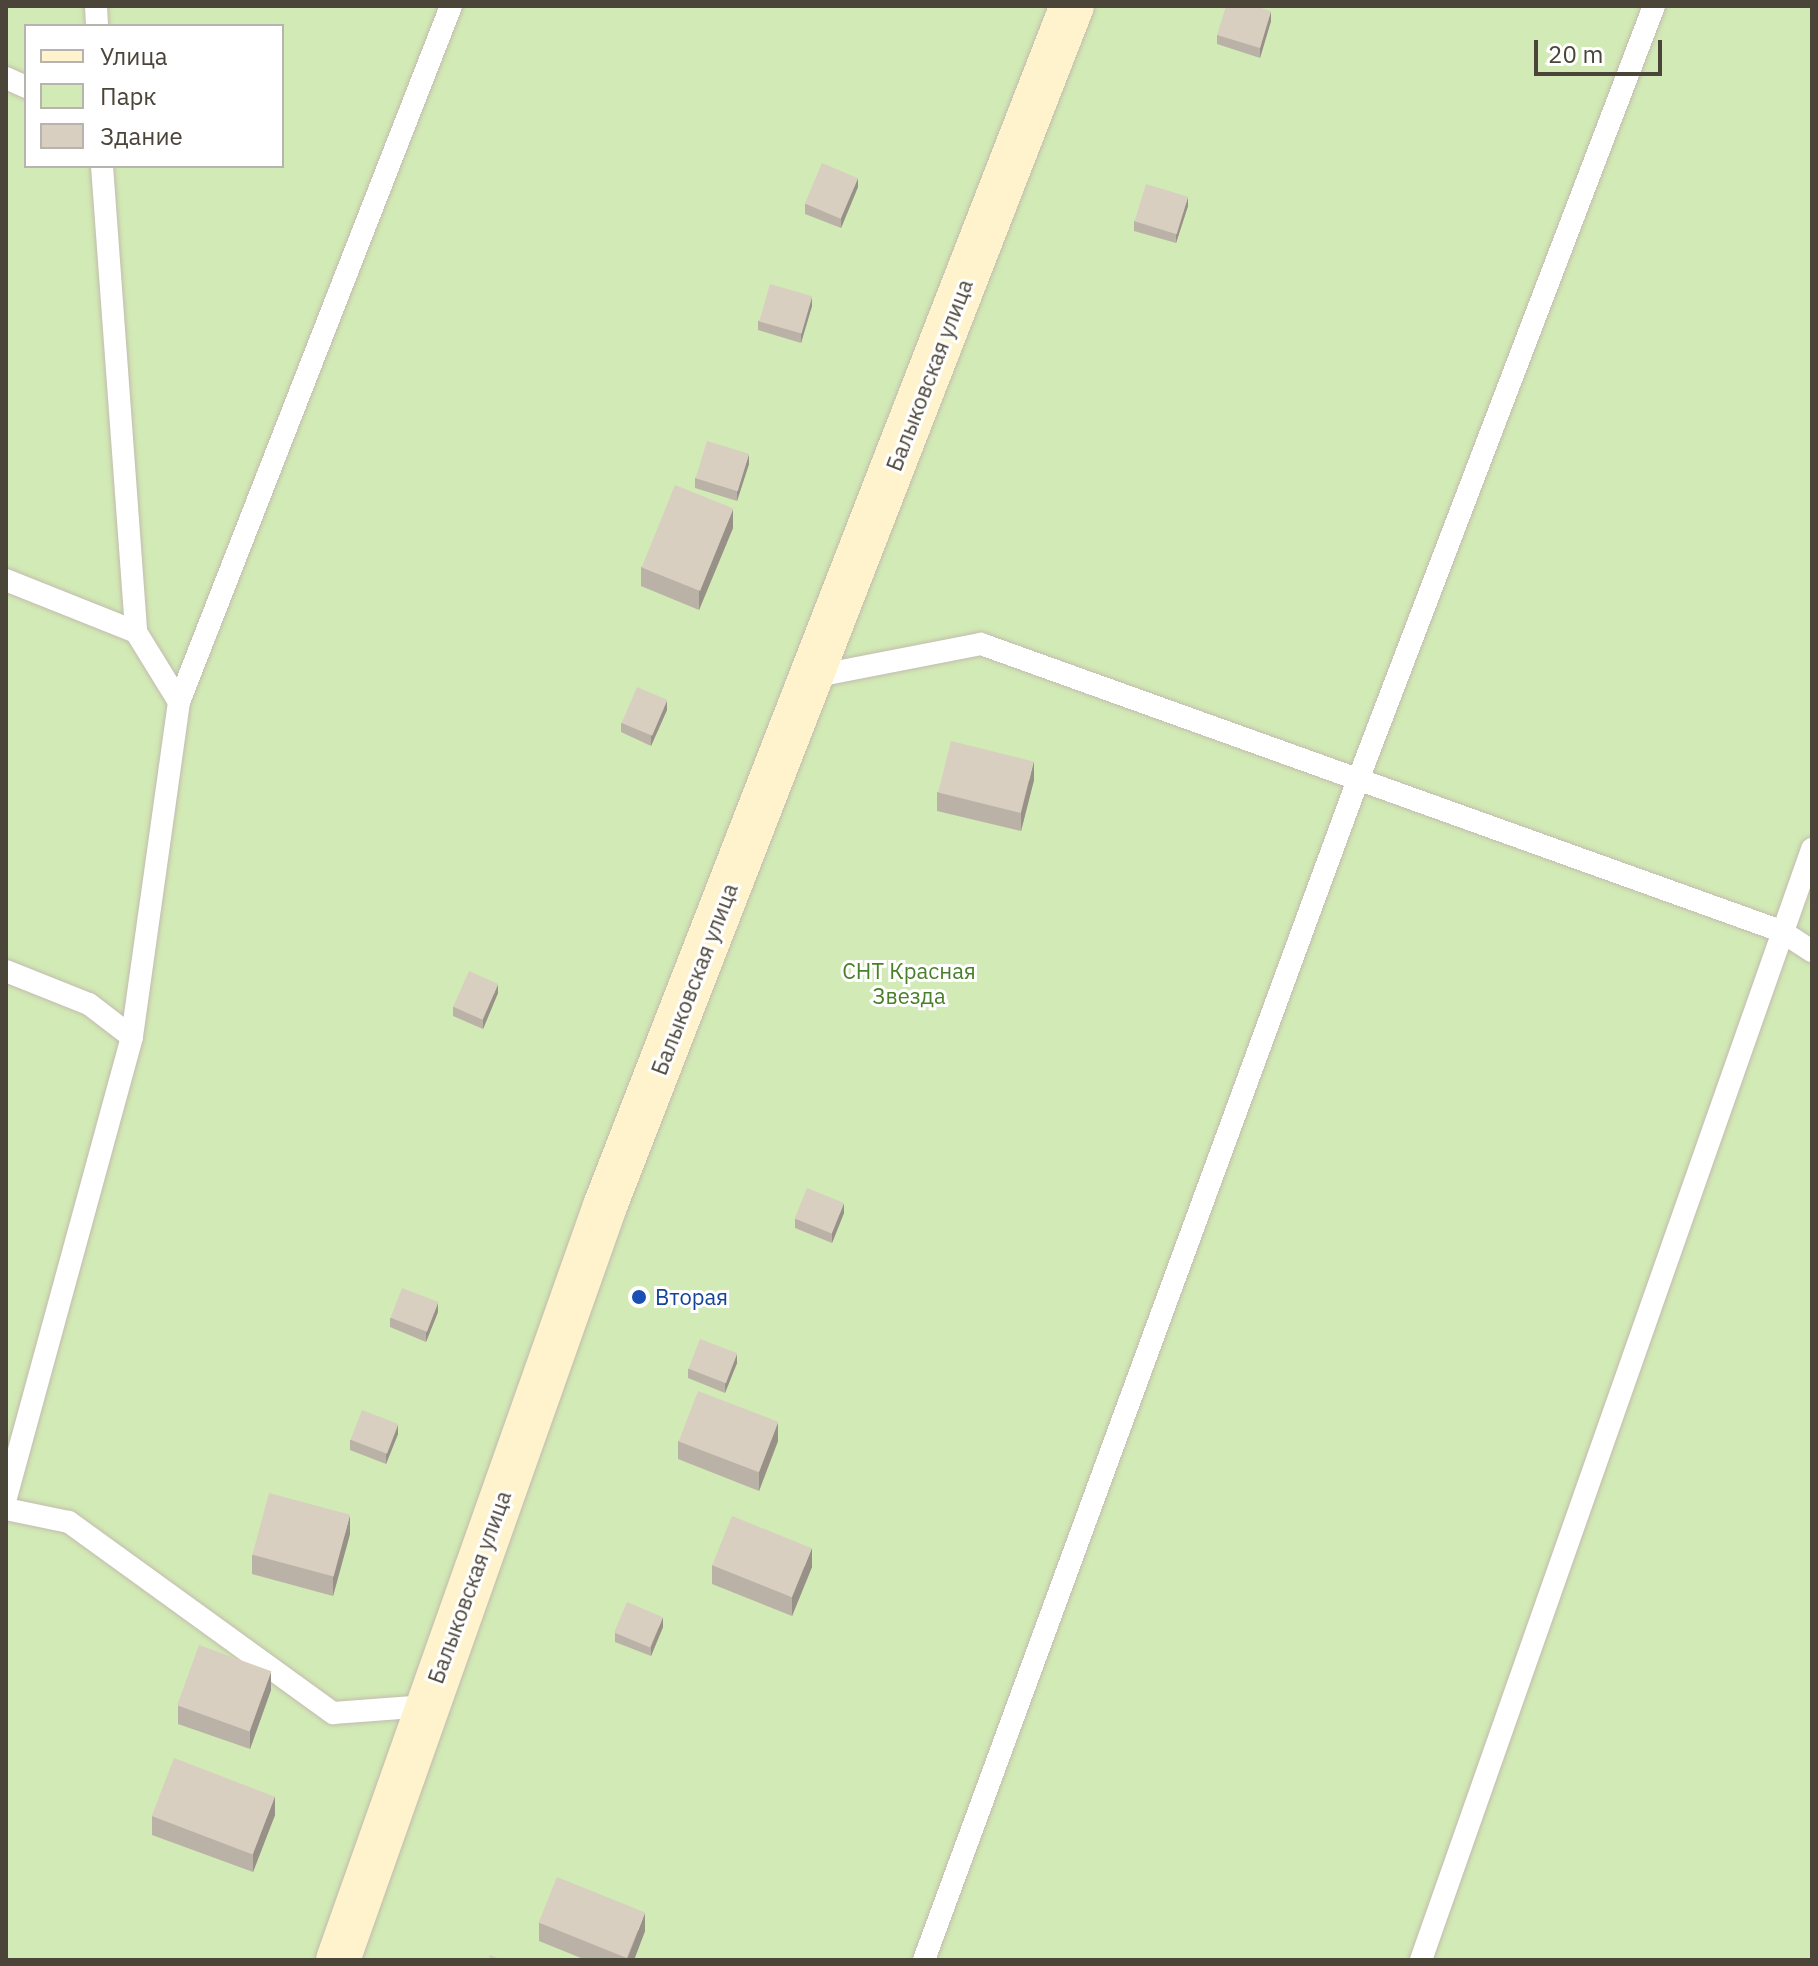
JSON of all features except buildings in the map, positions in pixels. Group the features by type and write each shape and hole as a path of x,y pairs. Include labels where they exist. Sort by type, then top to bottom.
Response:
{"street":[{"name":"Балыковская улица","path":"338,1960 605,1206 1072,6"}],"lane":[{"path":"6,1497 132,1037 179,702 451,6"},
{"path":"924,1960 1358,780 1654,6"},
{"path":"102,168 136,632 179,702"},
{"path":"6,580 136,632"},
{"path":"811,677 981,644 1781,931 1812,951"},
{"path":"1421,1960 1812,849"},
{"path":"6,971 89,1004 132,1037"},
{"path":"6,1509 69,1522 333,1713 427,1706"}],"green space":[{"name":"СНТ Красная Звезда","path":"6,6 1812,6 1812,1960 6,1960"}],"place":[{"name":"Вторая","path":"639,1297"}]}
